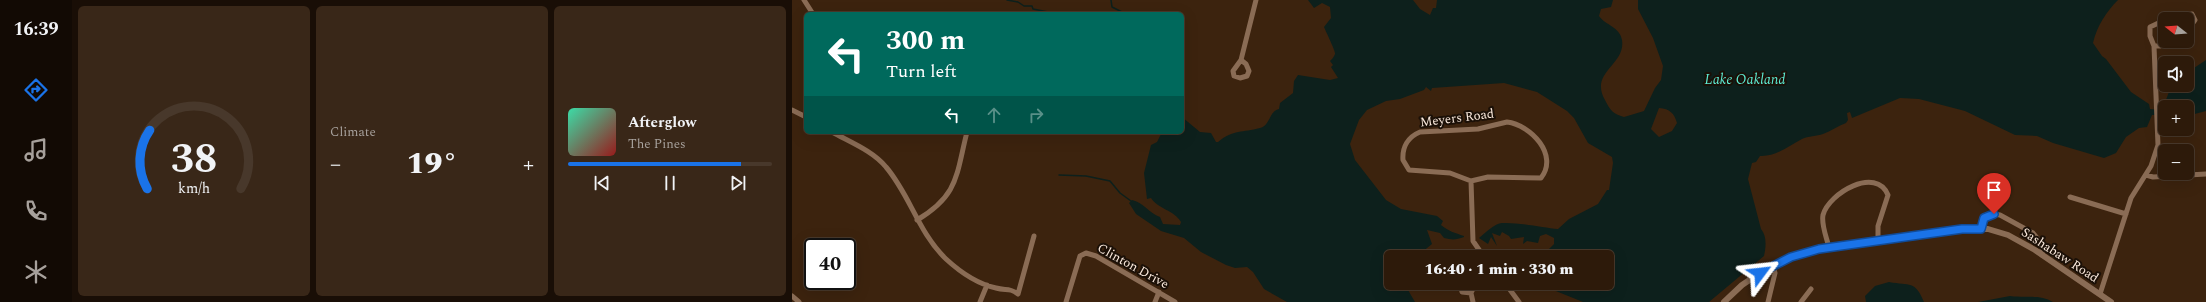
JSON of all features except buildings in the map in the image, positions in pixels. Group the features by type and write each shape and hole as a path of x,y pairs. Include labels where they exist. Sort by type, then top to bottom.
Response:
{"street":[{"path":"804,0 812,12"},
{"path":"1241,60 1256,0"},
{"path":"2100,294 2131,198 2151,166 2158,145 2154,46 2150,36 2150,27 2158,23"},
{"path":"792,110 804,115"},
{"name":"Meyers Road","path":"1507,122 1522,125 1532,133 1544,150 1547,160 1547,169 1541,178 1488,177 1471,181 1450,173 1409,170 1402,160 1404,146 1414,134 1420,132 1478,129 1507,122"},
{"path":"836,134 874,156 887,168 917,220 946,258 958,269 987,285 999,289 1011,289 1018,294 1034,236"},
{"path":"917,220 941,203 950,192 959,172 966,134"},
{"path":"2146,175 2153,177 2206,174"},
{"path":"1471,181 1472,241 1479,250"},
{"path":"1828,248 1823,221 1827,206 1844,192 1865,182 1876,184 1886,191 1888,195 1878,226 1878,241"},
{"path":"2070,197 2126,214"},
{"path":"1981,229 1984,218 1994,214 2000,215 2033,233 2042,244 2042,254"},
{"name":"Sashabaw Road","path":"1724,302 1742,285 1773,265 1791,257 1828,248 1962,229 1981,229 2008,235 2042,254 2111,302"},
{"name":"Clinton Drive","path":"1066,302 1080,256 1086,253 1096,256 1176,302"},
{"path":"1768,302 1775,273 1773,265"},
{"path":"980,302 987,285"},
{"path":"1801,302 1811,289"},
{"path":"1462,290 1462,292 1471,294"},
{"path":"1472,290 1471,294 1473,302"},
{"path":"1510,290 1519,302"},
{"path":"1155,302 1159,292"},
{"path":"792,296 800,302"}],"water":[{"name":"Lake Oakland","path":"1308,0 1413,0 1420,9 1430,15 1433,8 1436,8 1437,0 1613,0 1611,7 1601,9 1599,16 1621,36 1622,49 1619,56 1604,75 1601,82 1601,90 1610,109 1614,113 1624,117 1644,111 1655,88 1661,80 1663,66 1653,38 1638,9 1638,0 2118,0 2102,20 2093,43 2131,92 2149,104 2150,109 2158,110 2158,115 2152,115 2147,127 2139,128 2126,137 2116,153 2104,158 2053,143 2037,136 2015,135 1965,111 1919,99 1900,98 1852,118 1850,112 1847,113 1848,120 1846,123 1823,134 1802,139 1771,155 1760,156 1756,162 1752,163 1748,179 1761,229 1765,238 1766,245 1764,256 1709,302 1583,302 1553,290 1614,290 1614,250 1546,250 1554,244 1554,238 1546,234 1540,236 1538,243 1527,241 1523,244 1524,237 1511,239 1502,232 1500,236 1492,233 1497,246 1491,237 1488,244 1479,238 1499,223 1516,223 1558,229 1569,219 1598,204 1607,190 1609,190 1613,163 1612,157 1588,143 1574,118 1567,111 1537,92 1504,83 1432,88 1431,91 1426,87 1424,90 1400,99 1386,101 1367,110 1359,120 1350,144 1355,160 1386,200 1401,209 1437,216 1443,221 1441,225 1464,237 1447,239 1440,233 1427,230 1432,244 1425,250 1384,250 1384,290 1408,290 1415,302 1287,302 1264,289 1253,272 1247,267 1235,268 1226,265 1201,252 1184,238 1161,231 1136,214 1129,203 1132,200 1136,201 1160,217 1163,224 1180,225 1181,222 1178,218 1158,205 1151,198 1147,199 1144,173 1151,145 1157,142 1161,134 1184,134 1184,119 1200,132 1211,133 1216,142 1218,142 1234,133 1263,127 1273,113 1279,109 1280,103 1293,93 1294,81 1298,75 1330,80 1338,78 1331,67 1333,65 1330,61 1335,52 1324,27 1331,18 1330,7 1322,3 1314,8","holes":["1659,108 1671,112 1677,123 1672,131 1659,137 1651,129"]},
{"name":"Lake Oakland","path":"2206,60 2206,111 2194,114 2194,100 2166,100 2169,92 2194,92 2194,68"},
{"path":"1889,282 1907,284 1915,287 1924,302 1866,302 1865,296 1875,286"},
{"path":"2010,296 2037,297 2053,302 1978,302"}],"waterway":[{"path":"1007,0 1018,2 1024,6 1032,6 1033,9 1048,12"},
{"path":"1111,0 1112,7 1122,12"},
{"path":"1059,175 1086,176 1110,181 1120,193 1131,201"}],"route":[{"path":"1760,273 1769,267 1791,257 1819,249 1962,229 1981,229 1984,218 1994,214"}]}
